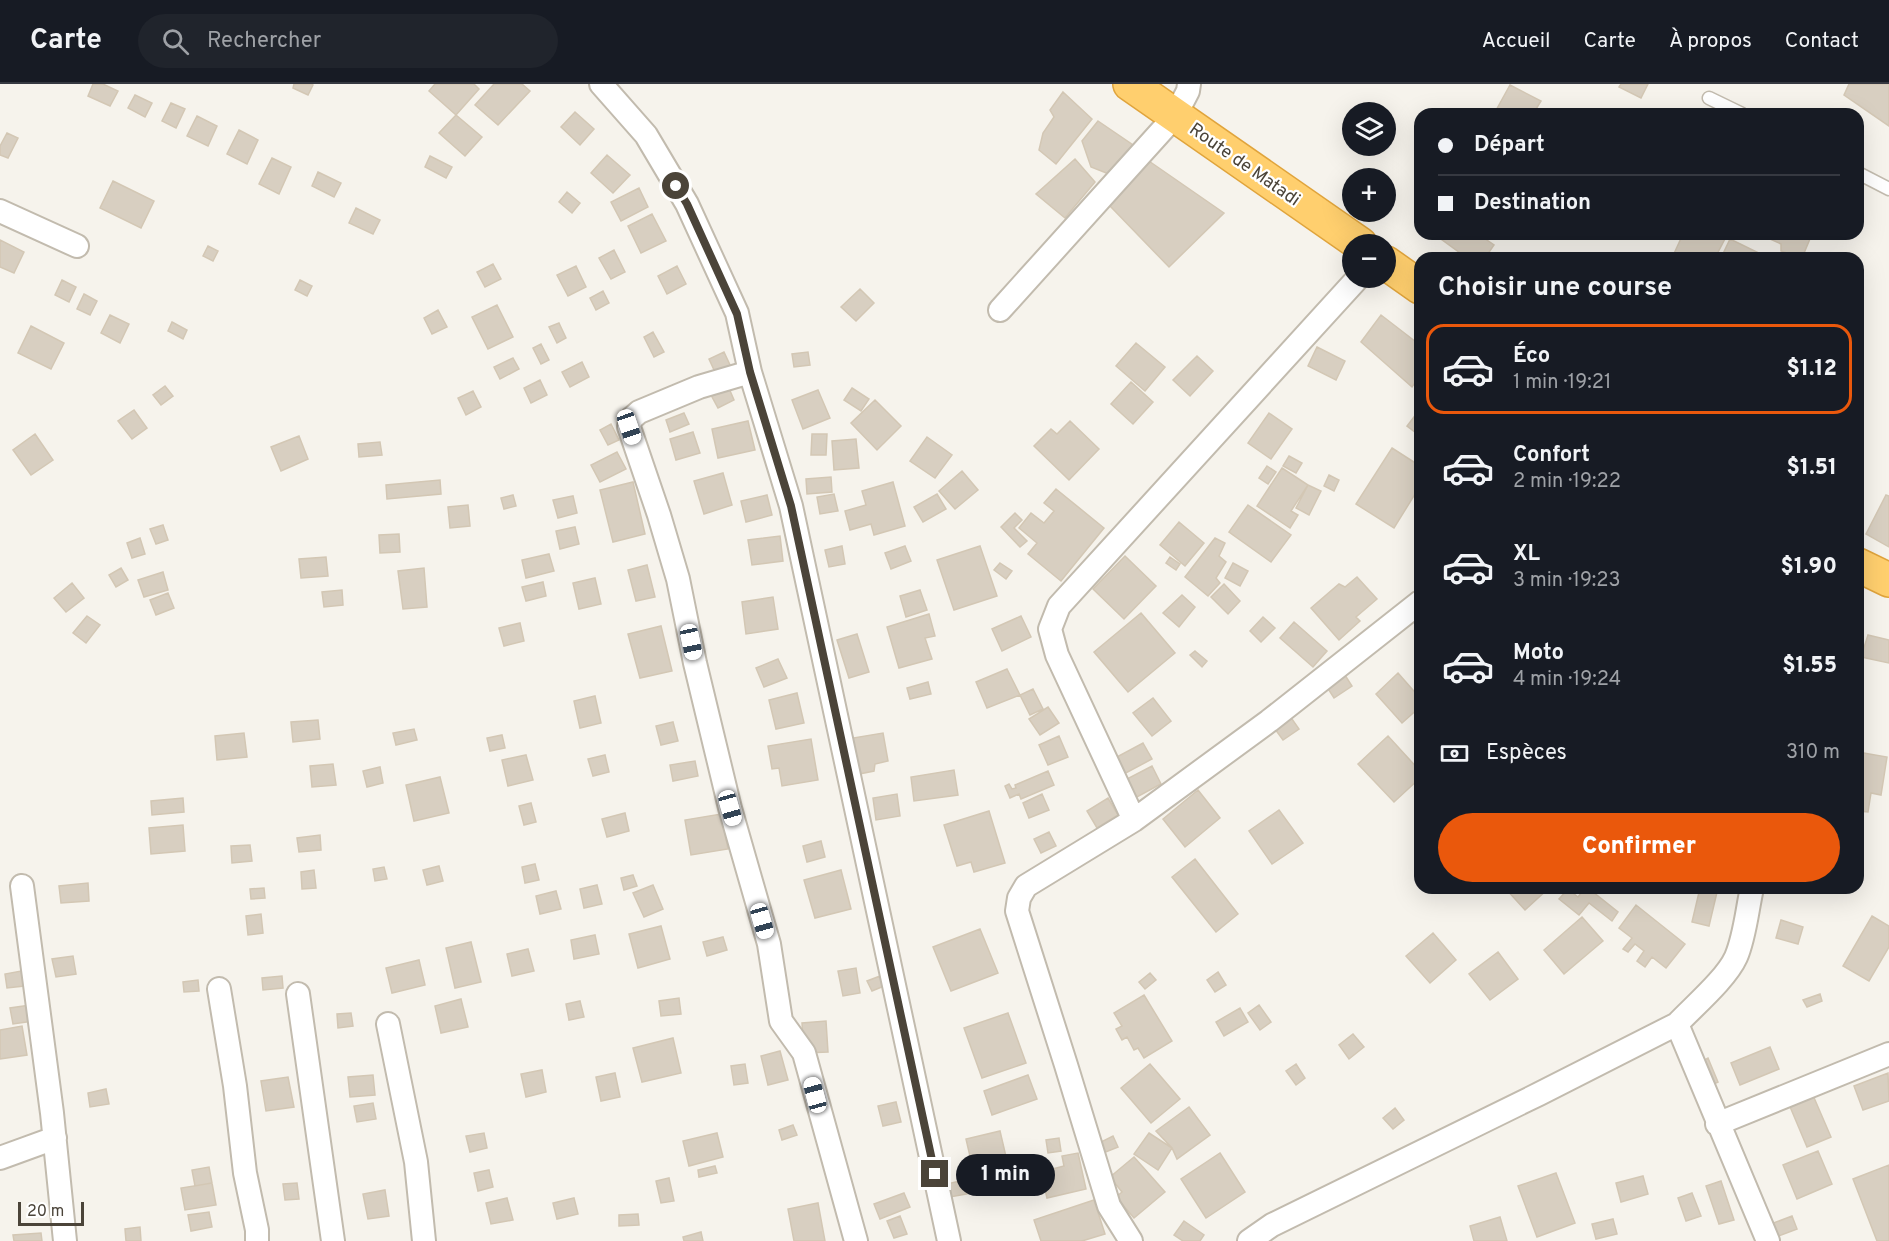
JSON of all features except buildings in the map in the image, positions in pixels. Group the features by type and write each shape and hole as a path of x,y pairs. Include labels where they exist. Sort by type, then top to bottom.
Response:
{"highway":[{"name":"Route de Matadi","path":"1130,84 1346,234"},
{"path":"1396,270 1414,283"},
{"path":"1864,568 1889,580"}],"street":[{"path":"601,84 646,135 687,204 737,314 750,372 791,506 950,1241"},
{"path":"1000,310 1175,116 1188,91 1189,84"},
{"path":"0,211 77,246"},
{"path":"1134,820 1057,655 1050,629 1059,606 1349,288"},
{"path":"750,372 699,387 639,412 631,419 629,427 678,579 695,663 730,808 769,944 781,1021 804,1053 855,1241"},
{"path":"1131,1241 1109,1206 1017,911 1018,898 1026,886 1134,820 1269,721 1414,607"},
{"path":"22,886 55,1138 65,1241"},
{"path":"1249,1241 1272,1225 1677,1024 1727,971 1735,958 1751,894"},
{"path":"219,989 257,1241"},
{"path":"298,994 333,1241"},
{"path":"388,1024 416,1162 424,1241"},
{"path":"1677,1024 1768,1241"},
{"path":"1717,1124 1889,1054"},
{"path":"0,1158 55,1138"}],"lane":[{"path":"1709,98 1730,108"},
{"path":"1864,176 1889,189"}],"route":[{"path":"676,186 687,204 737,314 750,372 791,506 935,1174"}]}
